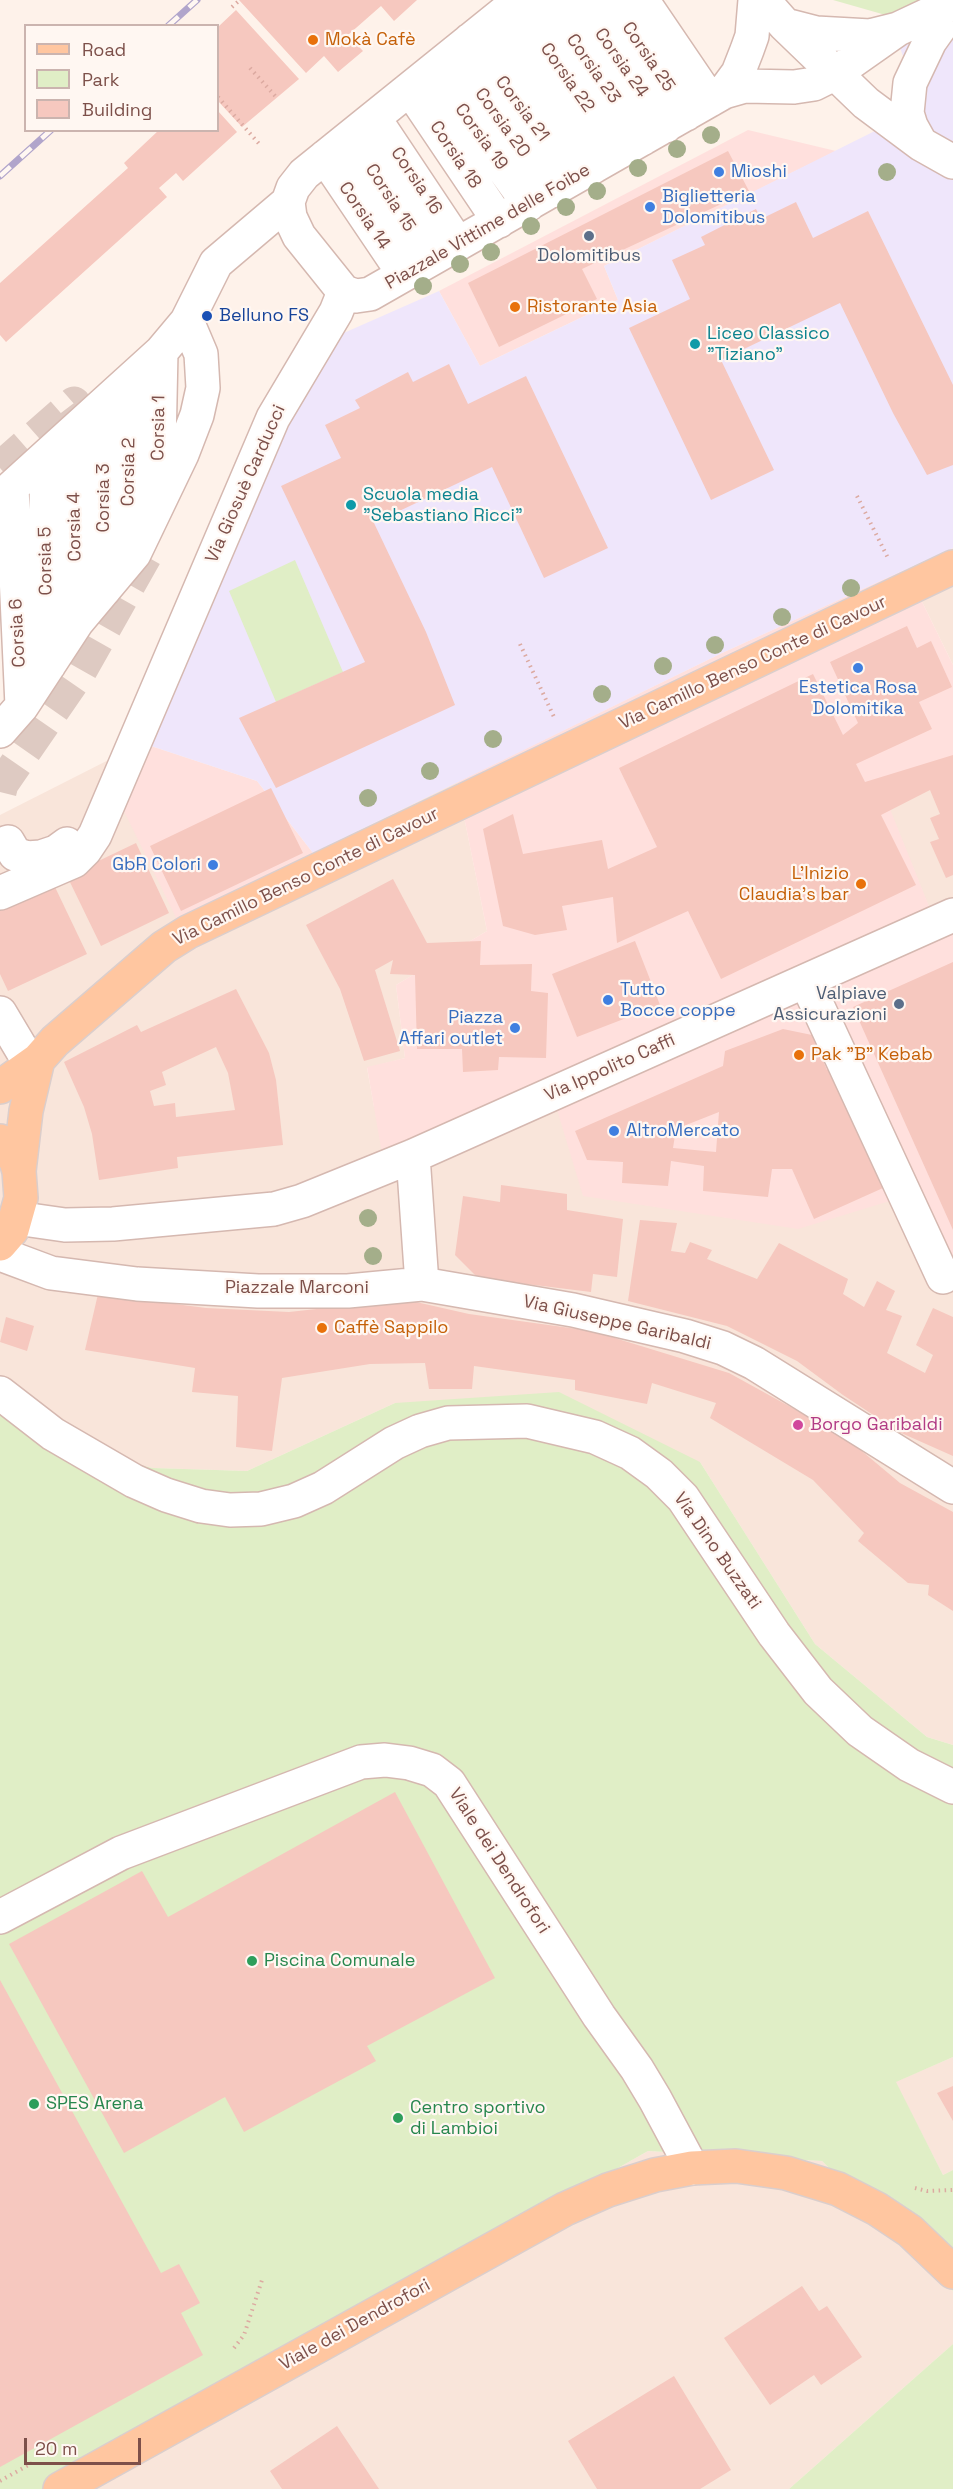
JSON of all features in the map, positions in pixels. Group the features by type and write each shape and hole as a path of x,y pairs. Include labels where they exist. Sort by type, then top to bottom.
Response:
{"main road":[{"name":"Via Camillo Benso Conte di Cavour","path":"0,1087 34,1062 64,1033 164,947 188,932 953,567"},
{"path":"8,1231 21,1198 19,1171 34,1062"},
{"path":"0,1141 8,1149 19,1171"},
{"name":"Viale dei Dendrofori","path":"60,2489 565,2209 608,2190 655,2175 692,2168 736,2166 786,2173 838,2189 877,2209 910,2231 953,2272"}],"street":[{"name":"Corsia 24","path":"577,0 629,146"},
{"name":"Corsia 25","path":"609,0 629,146"},
{"path":"629,146 642,0"},
{"path":"629,146 738,73 752,36 755,0"},
{"path":"763,0 785,25 866,103 921,144 953,162"},
{"path":"344,292 299,236 290,218 288,202 293,188 304,174 325,157 526,1"},
{"name":"Corsia 23","path":"526,1 629,146"},
{"path":"629,146 745,86 794,87 814,84 834,74 898,29 953,3"},
{"path":"921,144 911,126 907,112 910,83 930,41 953,9"},
{"path":"785,25 816,33 842,36 870,36 898,29"},
{"name":"Corsia 21","path":"422,80 629,146"},
{"name":"Corsia 19","path":"422,80 629,146"},
{"name":"Corsia 18","path":"422,80 455,246"},
{"name":"Corsia 15","path":"422,80 455,246"},
{"name":"Piazzale Vittime delle Foibe","path":"344,292 356,296 370,294 629,146"},
{"name":"Corsia 14","path":"325,157 455,246"},
{"path":"6,493 161,352 187,321 216,263 288,202"},
{"name":"Via Giosuè Carducci","path":"0,893 74,861 95,835 273,418 336,312 344,292"},
{"path":"0,731 22,706 76,622 134,554 198,415 203,388 201,354 187,321"},
{"name":"Corsia 1","path":"157,504 161,352"},
{"name":"Corsia 2","path":"127,563 131,381"},
{"name":"Corsia 3","path":"103,406 104,590"},
{"name":"Corsia 4","path":"74,432 76,622"},
{"name":"Corsia 5","path":"47,456 45,563 49,665"},
{"name":"Corsia 6","path":"6,493 22,706"},
{"name":"Via Giosuè Carducci","path":"8,843 15,854 27,858 49,854 67,844 162,642 188,617"},
{"name":"Via Ippolito Caffi","path":"413,1156 953,915"},
{"path":"806,981 943,1277"},
{"path":"0,1013 34,1062"},
{"path":"8,1231 65,1225 192,1218 274,1209 302,1201 413,1156 422,1284"},
{"name":"Piazzale Marconi","path":"0,1254 51,1273 137,1284 258,1291 348,1292 422,1284"},
{"name":"Via Giuseppe Garibaldi","path":"422,1284 573,1310 685,1336 723,1348 780,1378 953,1487"},
{"name":"Via Dino Buzzati","path":"3,1391 53,1434 134,1481 166,1495 201,1506 230,1510 261,1509 294,1501 323,1488 394,1443 420,1431 448,1423 527,1421 595,1437 630,1453 659,1474 683,1498 774,1634 818,1691 860,1731 909,1765 953,1787"},
{"name":"Viale dei Dendrofori","path":"0,1917 121,1853 362,1762 385,1760 409,1763 432,1770 449,1783 599,2016 637,2069 656,2099 692,2168"}],"path":[{"path":"232,7 240,0"},
{"path":"250,68 277,98"},
{"path":"219,98 261,146"},
{"name":"Via Camillo Benso Conte di Cavour","path":"857,496 904,590"},
{"path":"520,644 569,750"},
{"path":"230,2351 244,2335 263,2277"},
{"path":"0,2481 41,2458"}],"shaded area":[{"path":"953,0 953,548 722,653 313,853 257,781 142,743 312,347 439,291 480,366 618,300 604,266 921,108 889,16"},
{"path":"748,130 836,151 604,266 618,300 480,366 439,291"},
{"path":"953,548 953,665 906,569"},
{"path":"906,569 953,665 953,768 886,799 939,931 953,926 953,1268 916,1193 798,1229 583,1196 555,1103 386,1177 367,1067 405,1058 396,985 487,931 457,782 722,653"},
{"path":"142,743 186,938 313,853 457,782 487,931 396,985 405,1058 367,1068 374,1107 555,1102 916,1193 953,1268 953,1745 927,1737 815,1644 700,1462 395,1403 247,1471 153,1468 53,1447 0,1389 0,815"},
{"path":"142,743 257,781 313,853 186,938 122,807"},
{"path":"953,768 953,926 939,932 885,799"},
{"path":"953,2057 953,2170 943,2175 895,2082"},
{"path":"648,2151 822,2161 953,2291 953,2344 789,2489 51,2489"}],"green space":[{"path":"833,0 940,0 889,16"},
{"path":"295,560 343,672 276,702 229,591"},
{"path":"0,1389 53,1447 153,1468 247,1471 395,1403 559,1392 700,1462 815,1644 927,1737 953,1745 953,2057 896,2082 943,2175 953,2170 953,2291 822,2161 648,2151 51,2489 0,2489"},
{"path":"953,2344 953,2489 789,2489"}],"building":[{"path":"239,0 417,0 394,21 381,6 348,35 363,51 338,72 324,56 306,73"},
{"path":"236,10 299,79 242,127 219,102 219,26"},
{"path":"219,112 237,132 183,181 176,173 159,188 167,197 6,342 0,335 0,283 128,168 124,163 157,132 219,132"},
{"path":"728,151 749,191 582,269 597,299 499,347 468,283"},
{"name":"Liceo Classico \"Tiziano\"","path":"796,202 813,238 868,211 953,385 953,465 927,475 893,413 840,303 721,360 774,470 711,500 629,328 690,299 672,260 705,245 701,237 756,209 761,219"},
{"name":"Scuola media \"Sebastiano Ricci\"","path":"449,364 468,404 526,376 608,548 544,578 492,467 374,523 426,632 455,705 276,788 239,718 365,662 281,486 341,458 325,425 360,408 355,400 408,372 413,382"},
{"path":"907,626 917,648 931,641 952,687 919,702 932,729 856,764 865,782 953,755 953,875 946,878 930,842 939,839 930,818 940,814 930,790 881,815 916,885 721,979 688,911 617,943 613,897 562,906 567,930 535,935 503,926 483,829 513,814 523,854 602,840 608,869 657,847 619,768 813,674 843,735 858,723 830,662"},
{"path":"271,788 303,853 181,911 150,846"},
{"path":"136,843 169,913 101,946 67,876"},
{"path":"393,879 427,943 481,941 480,965 532,964 531,991 548,993 546,1058 499,1057 498,1070 463,1072 462,1049 417,1049 415,975 390,974 393,960 375,970 400,1051 364,1061 340,989 306,925"},
{"path":"54,885 87,954 8,991 0,974 0,911"},
{"path":"635,941 660,1005 577,1037 552,974"},
{"path":"953,962 953,1230 853,1007"},
{"path":"236,989 269,1053 276,1080 283,1145 177,1157 178,1168 99,1180 92,1134 84,1107 64,1062 137,1025 141,1032","holes":["216,1047 228,1073 235,1110 176,1117 175,1103 154,1106 150,1091 166,1085 162,1072"]},
{"path":"783,1029 812,1035 827,1070 832,1069 883,1188 814,1219 792,1169 772,1169 768,1197 703,1191 704,1166 671,1161 668,1186 622,1183 623,1162 587,1160 575,1131 723,1066 725,1051","holes":["719,1112 716,1152 673,1148 676,1129"]},
{"path":"501,1185 567,1194 567,1210 623,1219 617,1277 593,1274 591,1292 478,1278 455,1255 463,1196 500,1202"},
{"path":"640,1220 677,1223 671,1251 685,1253 690,1242 712,1250 707,1259 757,1279 779,1243 848,1279 843,1294 864,1307 877,1281 895,1291 886,1310 902,1316 887,1353 925,1373 933,1355 916,1345 933,1308 953,1317 953,1456 899,1432 797,1361 727,1326 628,1301"},
{"path":"98,1294 206,1308 289,1312 362,1304 416,1302 469,1314 592,1331 729,1373 845,1437 900,1483 953,1512 953,1611 928,1595 929,1585 908,1583 858,1541 864,1533 813,1480 710,1418 716,1403 652,1383 647,1404 575,1390 575,1380 474,1366 472,1389 429,1389 425,1363 370,1364 282,1378 272,1451 236,1447 238,1396 192,1392 195,1368 85,1350"},
{"path":"6,1317 34,1326 27,1351 0,1342"},
{"name":"Piscina Comunale","path":"395,1792 495,1978 367,2046 376,2061 244,2132 225,2097 124,2153 9,1944 142,1871 168,1917"},
{"name":"SPES Arena","path":"0,1980 161,2273 179,2264 200,2303 181,2313 203,2355 0,2467"},
{"path":"953,2086 953,2121 937,2093"},
{"path":"802,2286 819,2311 827,2306 862,2357 821,2385 814,2375 770,2405 724,2338"},
{"path":"674,2376 731,2470 700,2489 597,2489 568,2441"},
{"path":"337,2426 379,2489 282,2489 270,2471"}],"tunnel":[{"path":"0,468 74,403 103,441"},
{"path":"0,792 2,784 81,670 151,546"}],"railway":[{"path":"170,24 197,0"},
{"path":"0,176 49,132"}],"place":[{"name":"Mokà Cafè","path":"313,40"},
{"name":"Mioshi","path":"719,172"},
{"name":"Biglietteria Dolomitibus","path":"650,207"},
{"name":"Dolomitibus","path":"589,236"},
{"name":"Ristorante Asia","path":"515,307"},
{"name":"Belluno FS","path":"207,316"},
{"name":"Liceo Classico \"Tiziano\"","path":"695,344"},
{"name":"Scuola media \"Sebastiano Ricci\"","path":"351,505"},
{"name":"Estetica Rosa Dolomitika","path":"858,668"},
{"name":"GbR Colori","path":"213,865"},
{"name":"L'Inizio Claudia's bar","path":"861,884"},
{"name":"Tutto Bocce coppe","path":"608,1000"},
{"name":"Valpiave Assicurazioni","path":"899,1004"},
{"name":"Piazza Affari outlet","path":"515,1028"},
{"name":"Pak \"B\" Kebab","path":"799,1055"},
{"name":"AltroMercato","path":"614,1131"},
{"name":"Caffè Sappilo","path":"322,1328"},
{"name":"Borgo Garibaldi","path":"798,1425"},
{"name":"Piscina Comunale","path":"252,1961"},
{"name":"SPES Arena","path":"34,2104"},
{"name":"Centro sportivo di Lambioi","path":"398,2118"}]}
